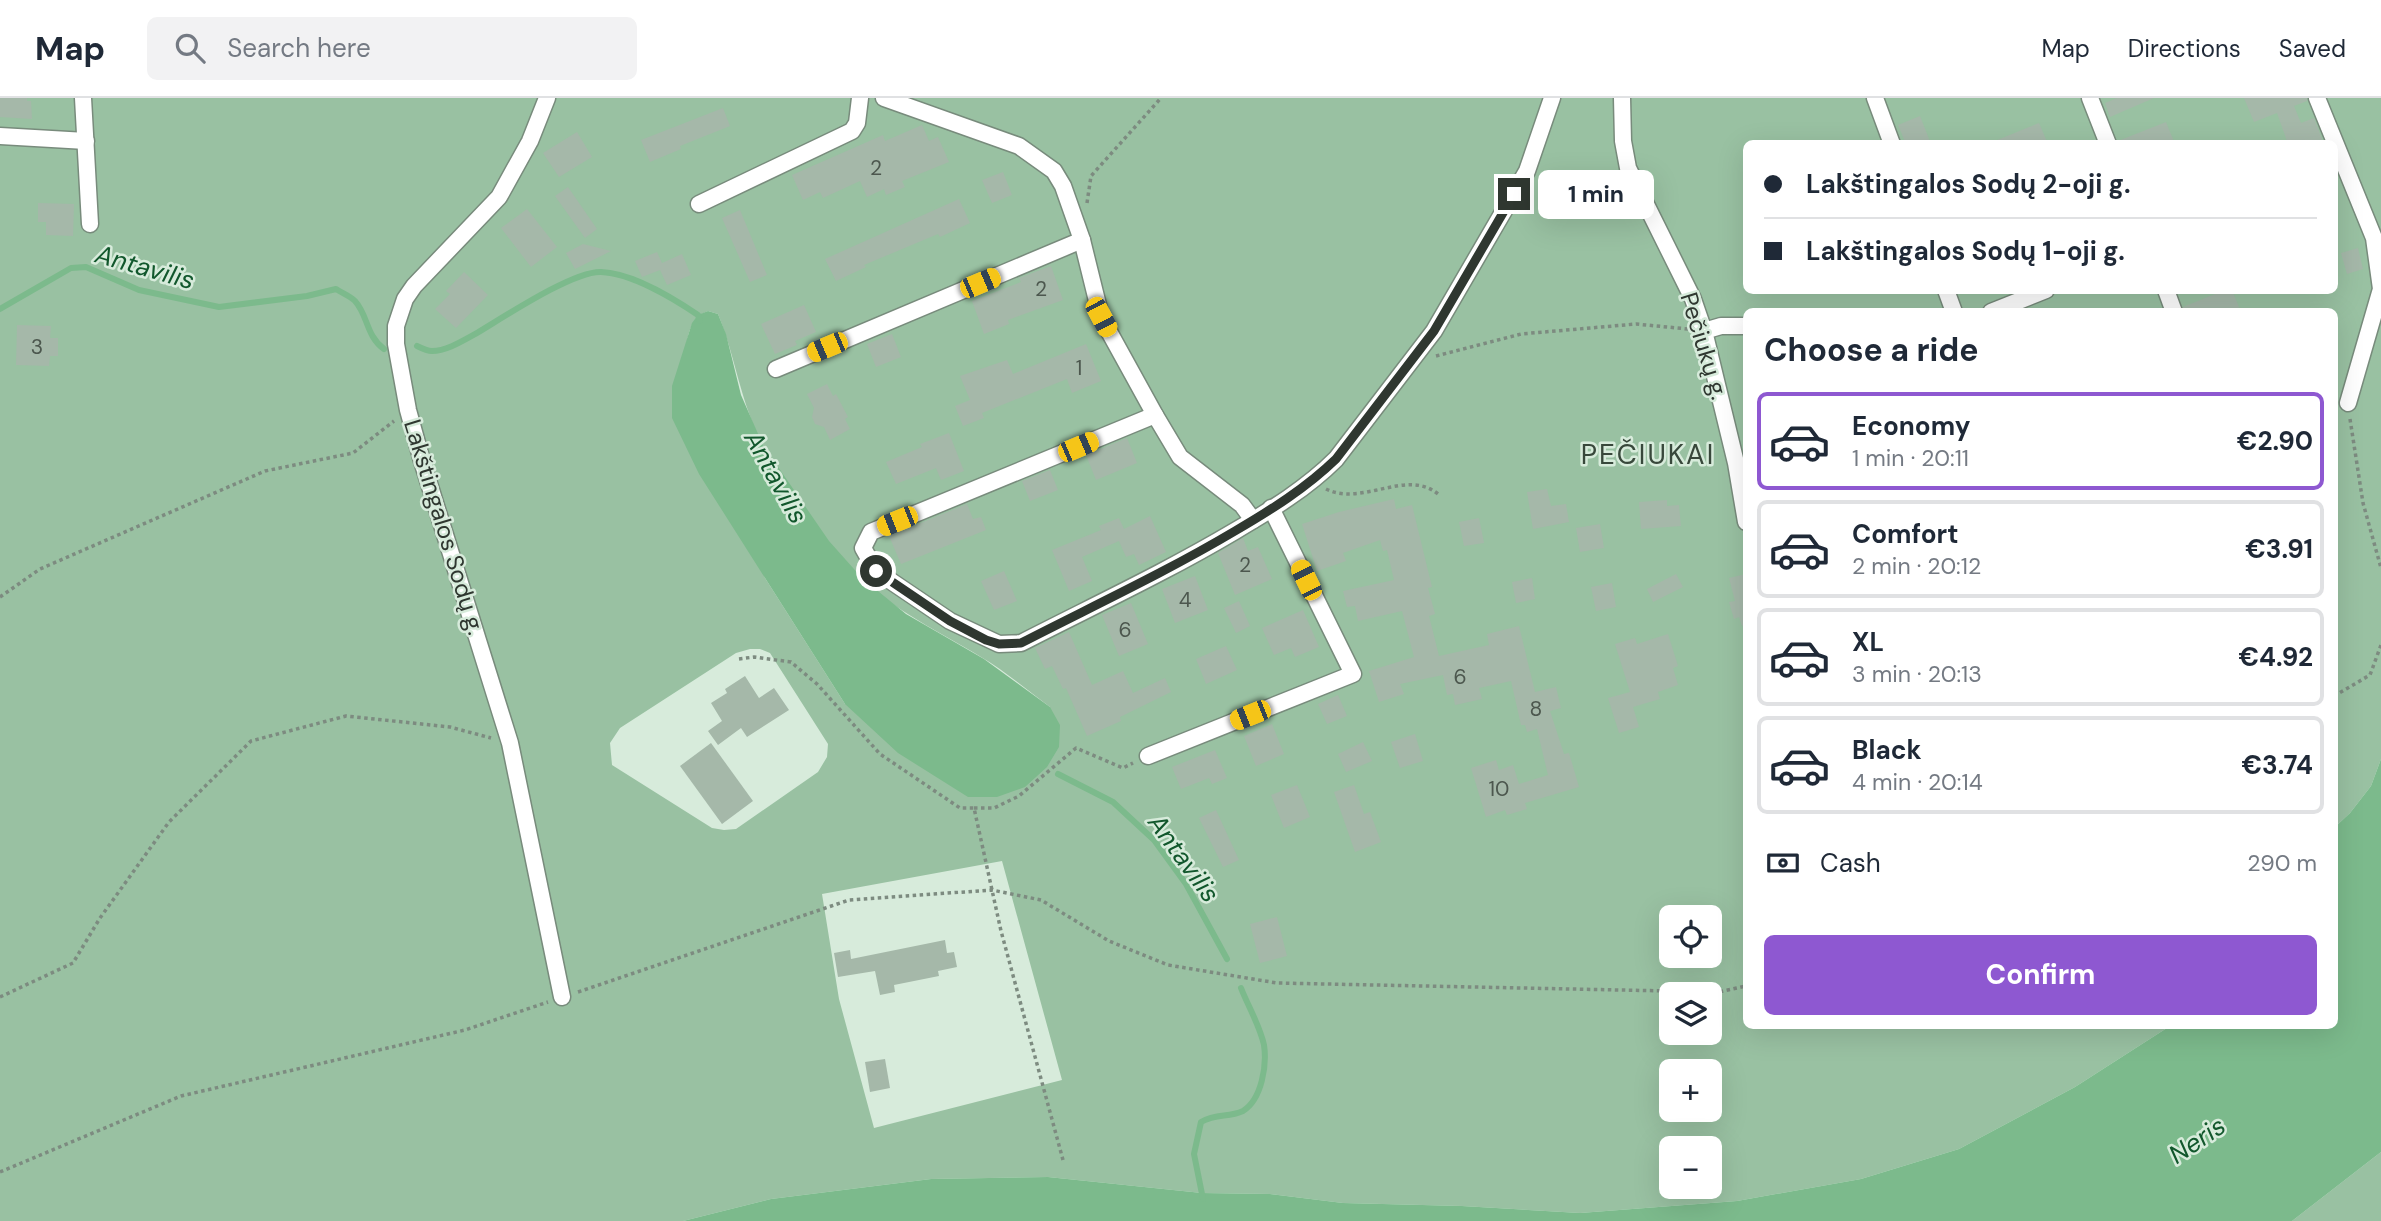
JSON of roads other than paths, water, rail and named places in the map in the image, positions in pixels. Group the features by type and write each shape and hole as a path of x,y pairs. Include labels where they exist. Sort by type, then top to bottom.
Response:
{"street":[{"path":"83,98 90,224"},
{"name":"Lakštingalos Sodų g.","path":"547,98 530,141 499,197 414,286 405,299 397,326 396,344 408,410 426,474 510,743 562,997"},
{"path":"699,204 852,131 857,123 860,98"},
{"path":"884,98 1019,146 1054,171 1063,186 1082,240 1101,317 1155,415 1180,457 1242,505 1253,520"},
{"path":"1155,415 871,532 863,548 876,571 950,621 986,640 1011,644 1021,643 1190,558 1271,509 1317,477 1336,459 1434,331 1527,171 1552,98"},
{"name":"Pečiukų g.","path":"1622,98 1623,141 1628,168 1693,299 1704,331 1736,463 1743,504"},
{"path":"1875,98 1891,140"},
{"path":"2090,98 2106,140"},
{"path":"2317,98 2330,140"},
{"path":"0,136 86,141"},
{"path":"2340,173 2374,238 2381,289 2348,403"},
{"path":"776,369 1082,240"},
{"path":"2001,308 2036,294"},
{"path":"1704,331 1721,326 1743,326"},
{"path":"1147,756 1353,674 1271,509"}],"water":[{"path":"708,311 718,314 726,334 741,395 763,445 829,541 862,578 906,614 984,659 1050,707 1060,725 1059,747 1047,767 1025,787 997,797 968,797 898,753 845,704 699,474 672,418 672,386 692,323 698,315"},
{"name":"Neris","path":"2381,759 2381,1152 2292,1221 683,1221 771,1199 931,1179 1048,1177 1202,1193 1270,1194 1343,1203 1580,1213 1737,1201 1861,1179 1959,1149 2075,1087 2165,1029 2338,1029 2338,824 2371,786"}],"waterway":[{"name":"Antavilis","path":"0,309 71,268 86,267 139,290 219,307 307,296 336,289 355,301 370,332 384,349"},
{"name":"Antavilis","path":"417,346 432,351 449,347 557,287 601,272 613,273 651,288 698,315 700,321"},
{"name":"Antavilis","path":"1058,774 1113,802 1154,840 1186,884 1227,959"},
{"name":"Antavilis","path":"1203,1199 1194,1154 1201,1122 1243,1111 1255,1098 1264,1072 1264,1045 1241,988"}],"district":[{"name":"PEČIUKAI","path":"1648,454"}]}
